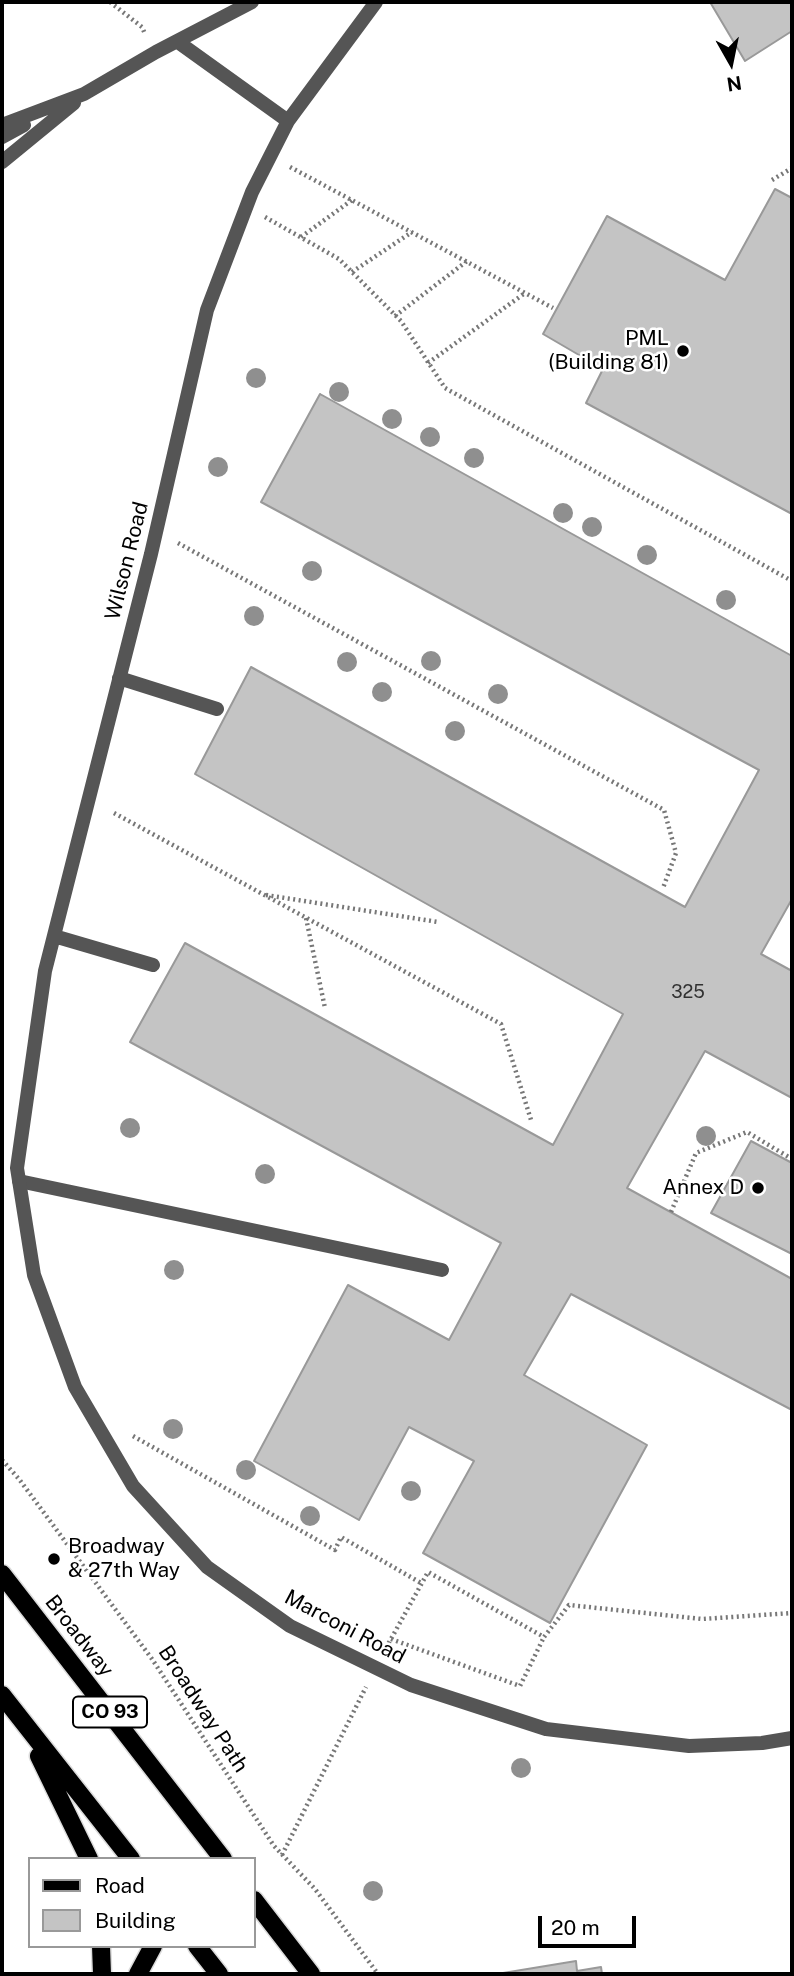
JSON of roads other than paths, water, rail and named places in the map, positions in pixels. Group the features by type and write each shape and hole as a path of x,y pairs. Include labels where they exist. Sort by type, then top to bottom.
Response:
{"main road":[{"name":"Broadway","path":"2,1574 217,1856"},
{"path":"2,1695 129,1857"},
{"path":"26,1727 88,1857"},
{"path":"256,1903 311,1974"},
{"path":"101,1948 102,1974"},
{"path":"138,1974 152,1948"},
{"path":"199,1948 219,1974"}],"street":[{"name":"Wilson Road","path":"18,1174 45,971 182,427 207,310 252,192 288,121 376,2"},
{"path":"2,137 249,4"},
{"path":"178,42 288,121"},
{"path":"2,125 84,94"},
{"path":"2,162 84,94"},
{"path":"119,678 218,709"},
{"path":"54,936 153,965"},
{"path":"18,1174 442,1270"},
{"name":"Marconi Road","path":"18,1174 34,1275 75,1387 133,1486 208,1567 290,1626 375,1668 411,1685 546,1729 689,1746 762,1743 792,1738"}],"place":[{"name":"PML (Building 81)","path":"683,351"},
{"name":"Annex D","path":"758,1188"},
{"name":"Broadway & 27th Way","path":"54,1559"}]}
